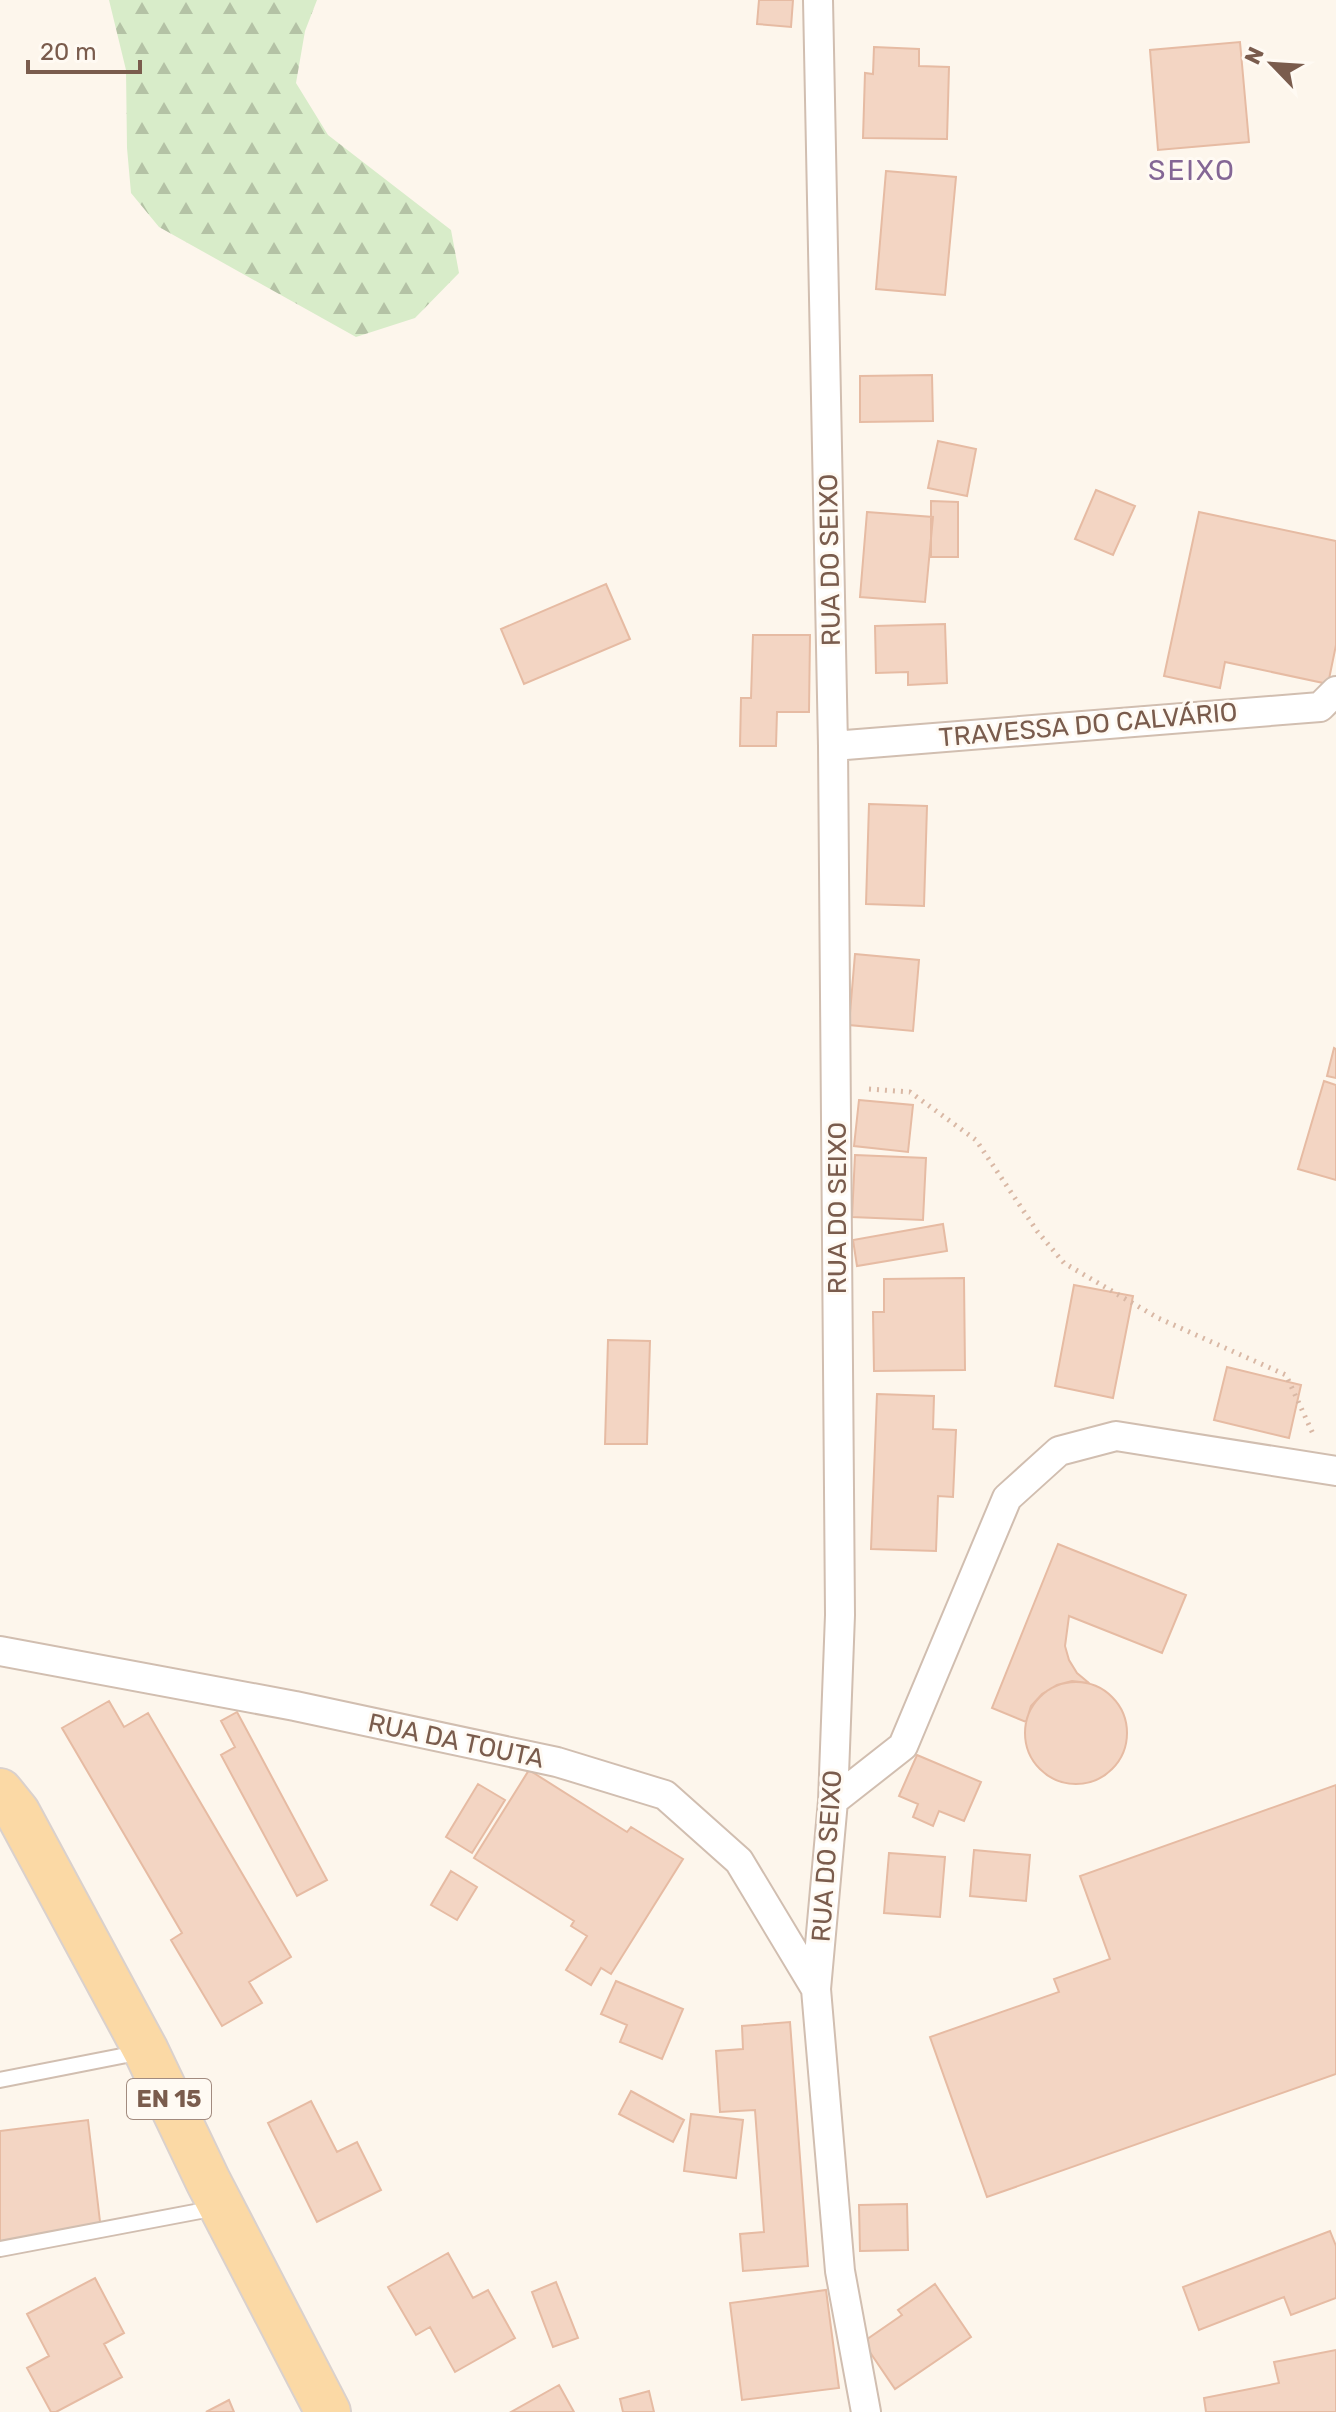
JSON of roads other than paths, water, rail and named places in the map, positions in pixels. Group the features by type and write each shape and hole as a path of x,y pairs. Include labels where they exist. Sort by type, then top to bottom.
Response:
{"main road":[{"name":"EN 15","path":"0,1791 17,1812 146,2051 221,2207 328,2412"}],"street":[{"name":"RUA DO SEIXO","path":"818,0 833,746 840,1615 833,1801 816,1989 840,2271 866,2412"},
{"name":"TRAVESSA DO CALVÁRIO","path":"833,746 1320,707 1336,691"},
{"path":"833,1801 903,1746 1007,1498 1059,1451 1116,1436 1333,1471"},
{"name":"RUA DA TOUTA","path":"0,1651 280,1703 557,1762 665,1795 739,1861 816,1989"}],"lane":[{"path":"0,2080 146,2051"},
{"path":"0,2249 221,2207"}],"district":[{"name":"SEIXO","path":"1192,170"}]}
